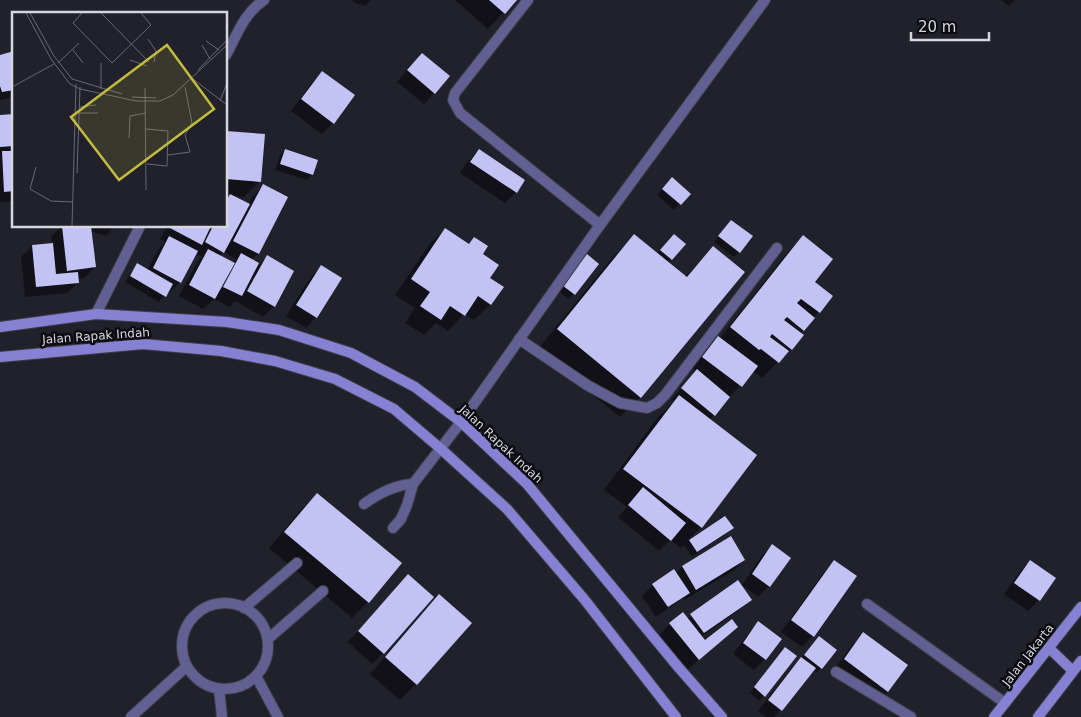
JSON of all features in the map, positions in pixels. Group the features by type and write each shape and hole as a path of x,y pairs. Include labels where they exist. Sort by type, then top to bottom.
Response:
{"main road":[{"name":"Jalan Rapak Indah","path":"0,326 96,314 227,322 279,330 351,353 415,387 461,422 527,484 679,668 722,717"},
{"name":"Jalan Rapak Indah","path":"0,357 143,344 221,351 275,361 335,378 394,409 507,509 584,599 676,717"},
{"name":"Jalan Jakarta","path":"994,717 1081,608"},
{"path":"1049,648 1073,671"},
{"path":"1038,717 1081,661"}],"street":[{"path":"228,51 246,17 255,6 264,0"},
{"path":"528,0 455,93 453,100 460,113 600,225"},
{"path":"393,528 401,519 413,484 461,422 600,225 764,0"},
{"path":"96,314 139,228"},
{"path":"519,339 587,385 620,403 647,408 658,403 665,396 777,248"},
{"path":"364,504 383,492 401,484 413,484"},
{"path":"244,608 297,563"},
{"path":"268,639 323,590"},
{"path":"218,604 232,604 244,608 256,616 268,639 268,653 264,666 256,676 245,684 232,689 219,689 206,684 195,677 187,666 183,653 183,639 187,627 194,616 206,608 218,604"},
{"path":"867,604 1005,703"},
{"path":"131,717 187,666"},
{"path":"836,672 911,717"},
{"path":"256,676 278,717"},
{"path":"219,689 222,717"}],"building":[{"path":"489,0 517,0 505,14"},
{"path":"12,52 12,90 2,92 0,86 0,55"},
{"path":"422,53 450,76 435,94 407,70"},
{"path":"322,71 355,95 334,124 301,99"},
{"path":"12,114 12,146 0,147 0,115"},
{"path":"228,131 265,134 261,182 228,179"},
{"path":"285,149 318,160 313,175 280,164"},
{"path":"479,149 525,180 517,193 470,162"},
{"path":"2,151 12,151 12,191 4,192"},
{"path":"672,177 691,194 681,205 662,189"},
{"path":"263,184 288,197 259,254 233,241"},
{"path":"230,194 250,204 224,253 205,242 212,228 228,228 228,198"},
{"path":"731,220 753,236 740,253 718,236"},
{"path":"62,228 91,228 96,267 67,271"},
{"path":"170,228 210,228 202,245"},
{"path":"445,228 469,244 474,237 488,246 483,254 499,265 490,278 504,287 491,305 478,296 465,316 450,306 441,320 420,306 430,292 411,279"},
{"path":"634,234 687,277 713,246 745,272 641,398 557,329"},
{"path":"674,234 686,244 672,260 660,250"},
{"path":"803,235 833,259 815,282 833,296 820,313 801,299 797,303 815,318 804,331 787,317 784,320 804,335 792,350 772,334 770,337 789,351 779,363 730,327"},
{"path":"169,236 198,251 181,283 153,268"},
{"path":"53,243 56,274 78,272 79,283 36,287 32,245"},
{"path":"208,249 235,263 215,299 189,285"},
{"path":"241,253 259,263 242,296 223,287"},
{"path":"587,254 599,264 575,295 562,285"},
{"path":"267,255 294,271 275,307 247,291"},
{"path":"137,263 173,284 166,297 130,276"},
{"path":"321,265 342,278 317,318 296,305"},
{"path":"718,336 758,366 742,387 702,357"},
{"path":"697,369 730,397 715,416 681,388"},
{"path":"679,395 757,455 702,528 623,469"},
{"path":"643,487 686,523 671,541 628,505"},
{"path":"317,493 402,563 369,603 284,532"},
{"path":"725,516 734,528 697,552 689,540"},
{"path":"731,536 745,560 696,590 682,566"},
{"path":"772,544 791,558 770,587 752,574"},
{"path":"834,560 857,576 814,637 791,620"},
{"path":"1030,560 1056,578 1040,601 1014,583"},
{"path":"674,569 690,593 668,607 652,584"},
{"path":"408,574 434,597 384,654 358,631"},
{"path":"738,580 752,600 704,633 690,614"},
{"path":"439,594 472,623 417,685 385,657"},
{"path":"683,612 705,640 732,619 738,627 699,660 669,623"},
{"path":"758,621 782,639 766,660 743,643"},
{"path":"863,632 908,665 888,692 844,659"},
{"path":"819,636 837,650 822,669 804,655"},
{"path":"785,647 797,656 765,697 754,687"},
{"path":"801,657 816,668 782,711 768,700"}]}
